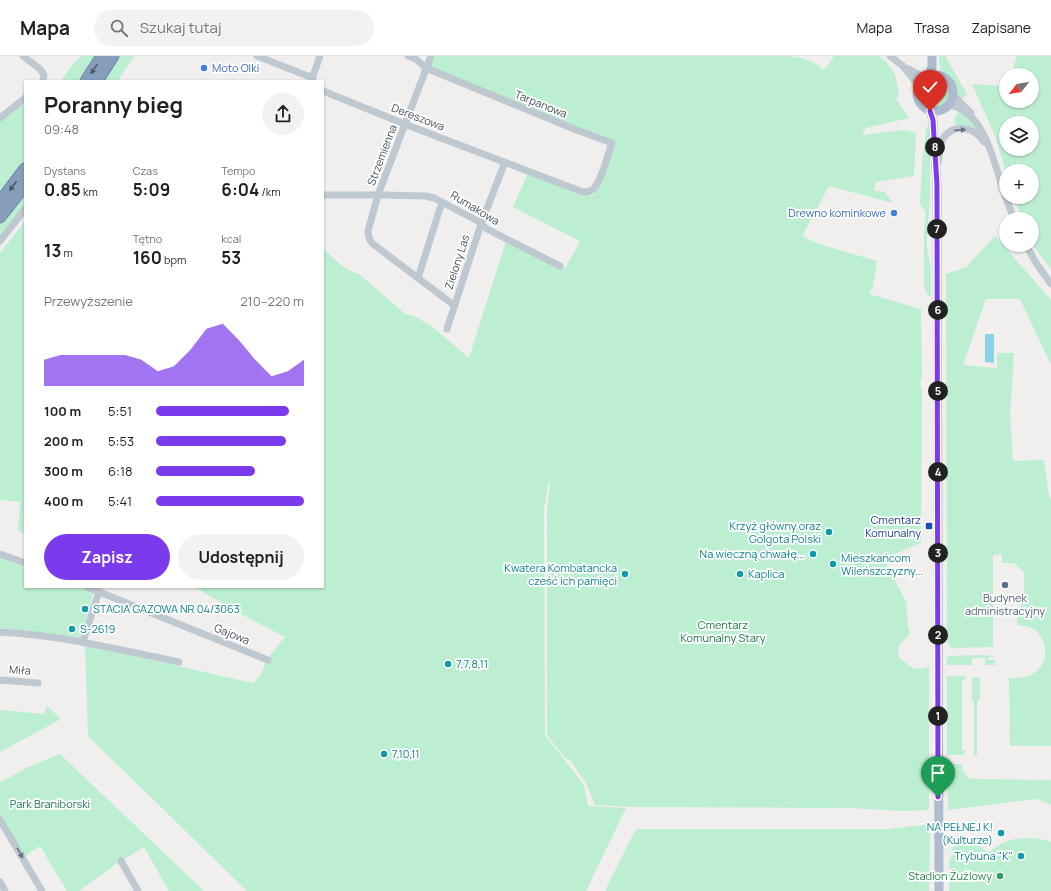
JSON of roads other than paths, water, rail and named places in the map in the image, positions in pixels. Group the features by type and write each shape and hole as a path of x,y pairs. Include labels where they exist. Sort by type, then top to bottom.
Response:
{"highway":[{"path":"87,80 102,56"},
{"path":"98,80 112,56"},
{"path":"0,202 24,170"},
{"path":"0,217 24,186"}],"main road":[{"path":"927,77 941,76 950,83 952,87 953,95 949,105 940,111 930,111 921,105 917,96 921,82 927,77 932,67 932,56"},
{"path":"937,56 938,68 941,76"},
{"path":"930,111 933,120 936,170 939,891"},
{"path":"935,150 940,111"}],"street":[{"path":"23,56 40,69 44,75 43,80"},
{"path":"257,56 312,79 320,56"},
{"name":"Tarpanowa","path":"408,56 416,59 426,68 574,129 612,143 602,176 596,187 588,192 583,192"},
{"name":"Strzemienna","path":"378,195 431,56"},
{"path":"890,56 903,66 922,77 927,77"},
{"path":"903,66 919,86"},
{"name":"Dereszowa","path":"324,91 583,192"},
{"path":"953,95 974,116 984,129 992,147 993,157"},
{"path":"0,118 24,99"},
{"path":"949,105 955,106 964,112 974,121 984,136 993,157 1011,212"},
{"path":"936,170 942,141 951,131 969,129 979,135 984,142 989,157 997,170"},
{"path":"481,224 505,162"},
{"name":"Rumakowa","path":"324,195 426,196 434,198 476,220 487,230 560,266"},
{"name":"Zielony Las","path":"378,195 368,231 370,240 373,244 455,306"},
{"path":"418,278 442,202"},
{"path":"0,241 24,210"},
{"name":"Zielony Las","path":"447,329 481,224"},
{"path":"1030,252 1051,284"},
{"path":"0,554 24,563"},
{"name":"Gajowa","path":"91,588 268,660"},
{"path":"83,642 99,591"},
{"path":"0,632 83,642 179,662"},
{"name":"Miła","path":"0,680 38,683"},
{"path":"0,820 42,891"},
{"path":"121,861 138,891"},
{"path":"0,882 5,891"}],"water":[{"path":"985,334 994,334 994,363 985,362"}],"place":[{"name":"Moto Olki","path":"204,68"},
{"name":"Drewno kominkowe","path":"894,213"},
{"name":"Cmentarz Komunalny","path":"929,526"},
{"name":"Krzyż główny oraz Golgota Polski","path":"829,532"},
{"name":"Na wieczną chwałę...","path":"813,554"},
{"name":"Mieszkańcom Wileńszczyzny...","path":"833,564"},
{"name":"Kwatera Kombatancka cześć ich pamięci","path":"625,574"},
{"name":"Kaplica","path":"740,574"},
{"name":"Budynek administracyjny","path":"1005,585"},
{"name":"STACIA GAZOWA NR 04/3063","path":"85,609"},
{"name":"S-2619","path":"72,629"},
{"name":"7,7,8,11","path":"448,664"},
{"name":"7,10,11","path":"384,754"},
{"name":"NA PEŁNEJ K! (Kulturze)","path":"1001,833"},
{"name":"Trybuna \"K\"","path":"1021,856"},
{"name":"Stadion Żużlowy","path":"1000,876"}],"park label":[{"name":"Cmentarz Komunalny Stary","path":"723,631"},
{"name":"Park Braniborski","path":"50,804"}]}
